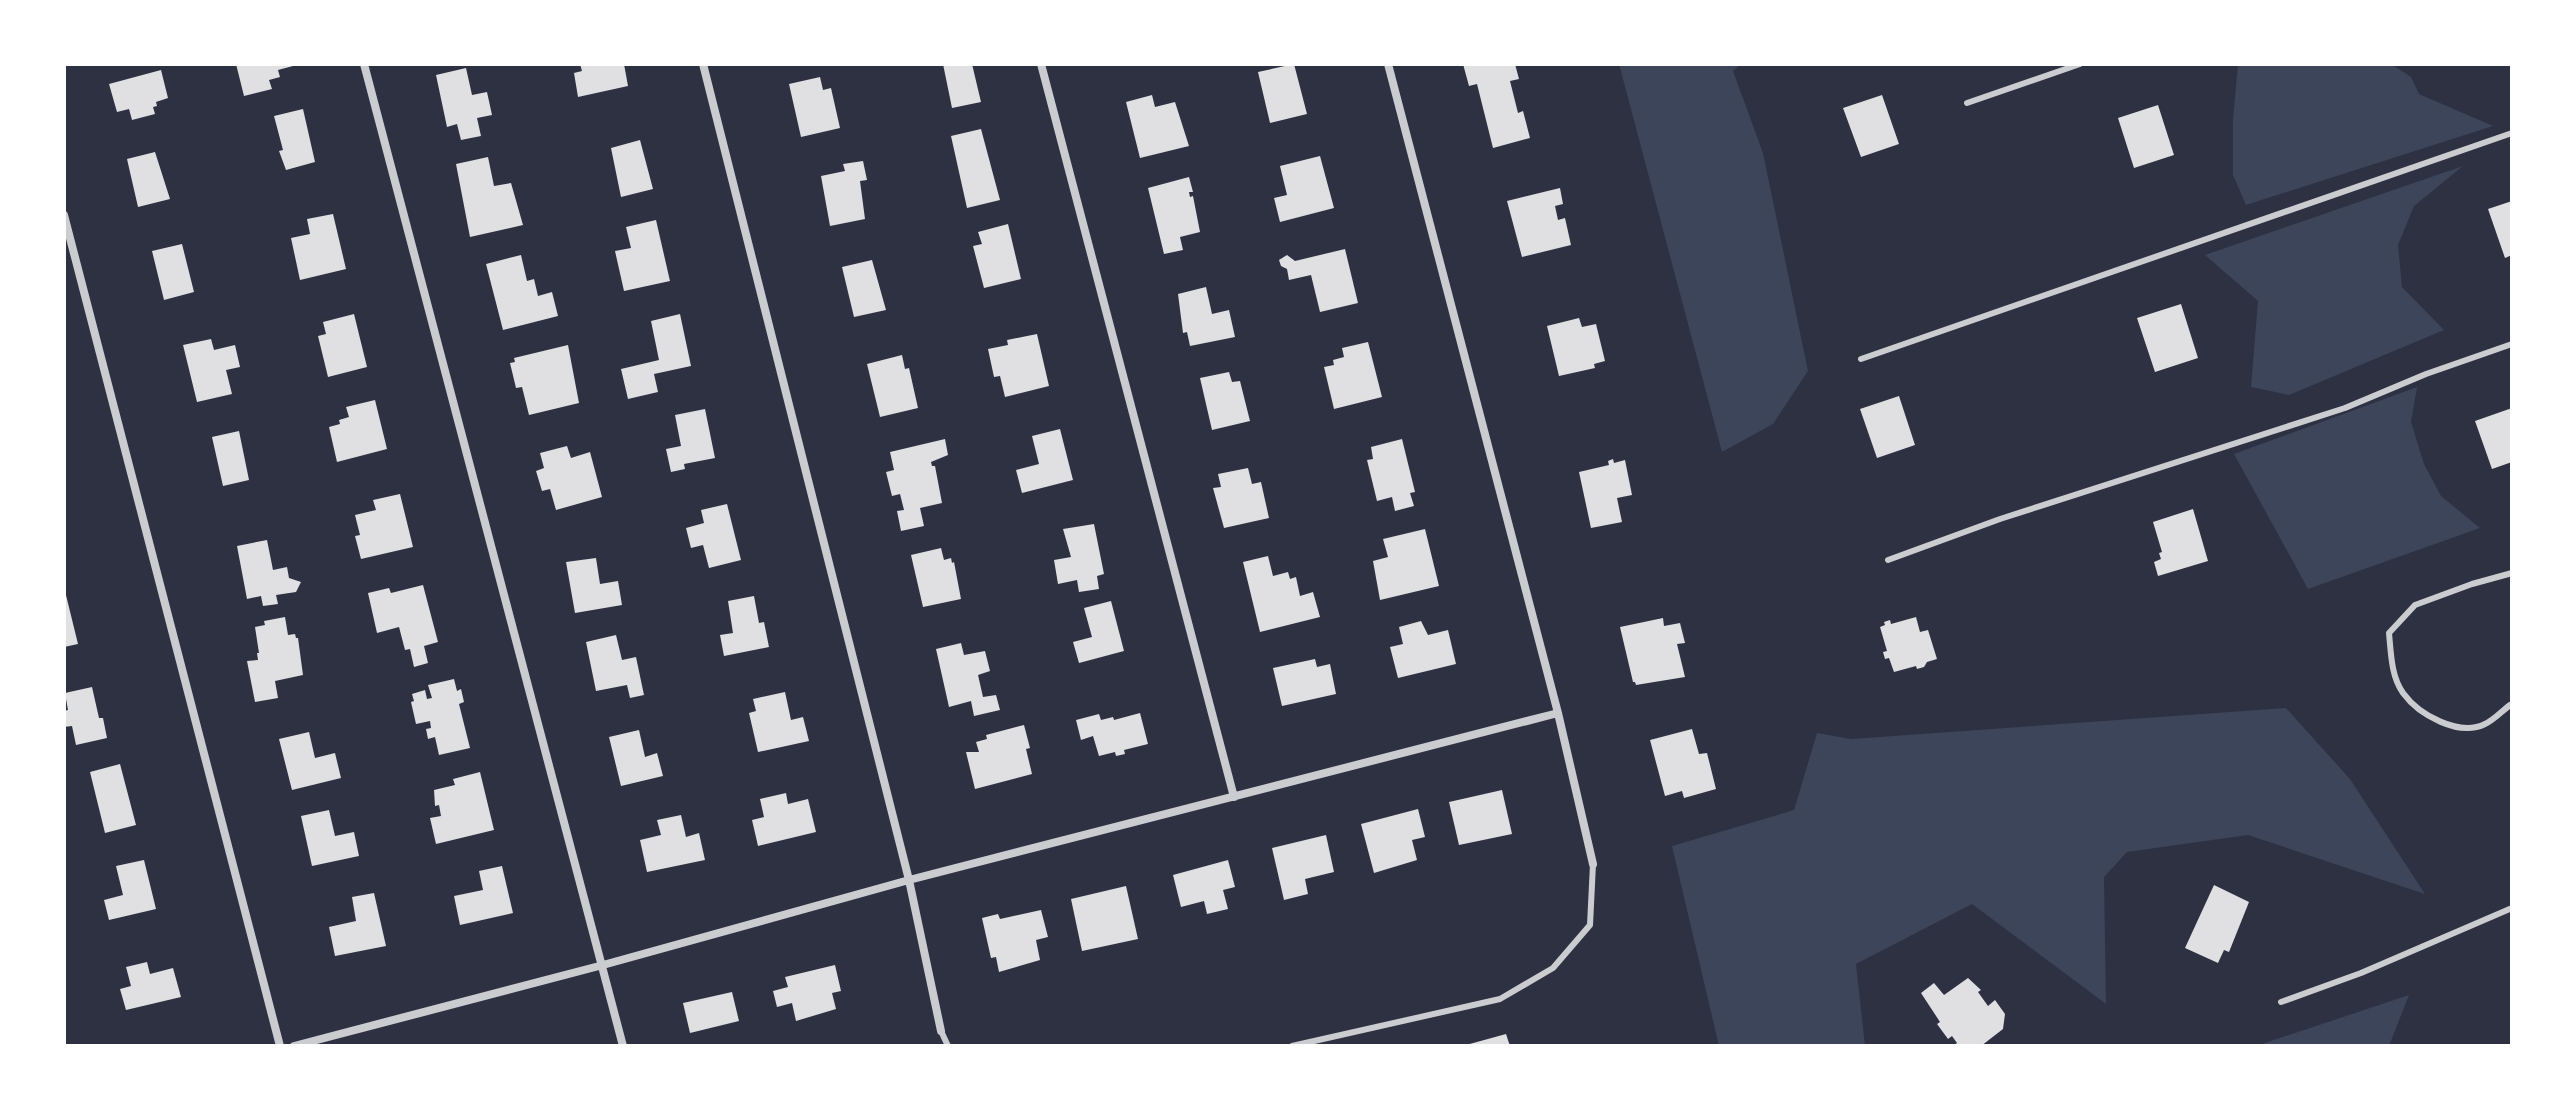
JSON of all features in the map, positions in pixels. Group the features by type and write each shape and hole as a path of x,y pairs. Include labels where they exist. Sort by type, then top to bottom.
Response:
{"street":[{"path":"364,64 623,1046"},
{"path":"703,64 909,880 941,1031"},
{"path":"1041,64 1234,797"},
{"path":"1388,64 1558,713 1593,864"},
{"path":"64,215 280,1046"},
{"path":"294,1046 909,880 1558,713"}],"lane":[{"path":"1967,103 2080,64"},
{"path":"1861,359 2512,133"},
{"path":"1888,560 2000,519 2345,408 2426,374 2512,344"},
{"path":"2510,705 2485,724 2470,728 2451,725 2426,714 2403,693 2392,665 2389,633 2415,605 2512,573"},
{"path":"1292,1046 1500,999 1553,968 1590,925 1593,864"},
{"path":"2281,1002 2361,973 2512,908"},
{"path":"941,1031 948,1046"}],"shaded area":[{"path":"1619,64 1741,64 1733,71 1763,153 1808,371 1773,424 1722,452"},
{"path":"2238,64 2391,64 2411,77 2419,94 2493,126 2246,205 2233,175 2233,120"},
{"path":"2463,166 2414,206 2398,245 2402,287 2444,330 2289,395 2251,387 2258,301 2205,255"},
{"path":"2417,387 2411,422 2424,464 2441,496 2480,528 2308,589 2234,454"},
{"path":"2286,708 2350,779 2425,894 2248,835 2127,852 2104,877 2106,1004 1972,904 1856,964 1865,1046 1719,1046 1672,846 1794,810 1817,733 1851,739"},
{"path":"2409,995 2389,1046 2256,1046"}],"building":[{"path":"236,64 293,66 278,70 280,77 269,80 272,89 244,96"},
{"path":"580,64 624,64 628,86 578,97 574,73 582,71"},
{"path":"943,64 972,64 981,102 952,108"},
{"path":"1294,64 1307,114 1270,123 1258,72"},
{"path":"1463,64 1515,64 1519,79 1510,81 1518,113 1523,111 1530,138 1493,148 1477,84 1469,86"},
{"path":"466,68 472,95 487,92 492,115 477,118 481,136 461,140 457,124 447,127 436,75"},
{"path":"161,70 168,98 156,102 157,106 153,107 155,114 132,120 129,109 117,112 109,84"},
{"path":"820,77 823,90 831,88 840,128 801,137 789,84"},
{"path":"1152,95 1155,107 1175,102 1189,146 1140,158 1126,102"},
{"path":"1882,95 1899,144 1861,157 1843,108"},
{"path":"2158,105 2174,155 2134,168 2118,118"},
{"path":"303,109 315,162 286,170 279,151 283,150 274,116"},
{"path":"981,129 1000,200 967,208 951,136"},
{"path":"640,140 653,189 621,197 611,148"},
{"path":"155,152 170,199 138,207 127,159"},
{"path":"1320,156 1334,208 1280,222 1274,198 1287,195 1280,166"},
{"path":"488,157 494,186 511,183 523,225 470,237 456,164"},
{"path":"863,161 867,180 860,181 865,219 830,226 821,176 845,171 843,164"},
{"path":"1189,177 1193,192 1189,192 1190,197 1193,196 1200,232 1180,237 1183,250 1164,254 1148,188"},
{"path":"1560,188 1563,204 1555,206 1558,220 1565,218 1571,245 1522,257 1507,201"},
{"path":"2512,201 2512,255 2505,258 2488,209"},
{"path":"333,214 346,269 300,280 291,238 310,234 307,219"},
{"path":"656,220 670,281 624,291 615,251 631,248 626,227"},
{"path":"1008,224 1021,279 984,288 973,246 982,244 978,232"},
{"path":"182,244 194,292 164,300 152,251"},
{"path":"1345,249 1358,303 1320,312 1311,275 1289,280 1287,269 1281,266 1279,260 1287,255 1295,261"},
{"path":"521,255 527,281 534,279 538,296 552,292 558,316 503,330 486,264"},
{"path":"872,260 886,310 854,317 842,267"},
{"path":"1206,287 1212,314 1229,310 1235,337 1190,346 1187,332 1183,333 1178,294"},
{"path":"2181,304 2198,358 2155,372 2137,318"},
{"path":"354,314 367,367 328,377 318,336 326,334 323,322"},
{"path":"680,314 691,366 654,374 658,392 628,399 621,369 659,360 651,321"},
{"path":"1579,318 1582,327 1596,324 1605,361 1594,364 1595,368 1559,376 1547,326"},
{"path":"1037,334 1049,386 1005,397 1000,376 994,377 988,349 1008,345 1007,340"},
{"path":"211,339 214,350 235,345 240,367 226,370 232,394 197,402 183,345"},
{"path":"1368,342 1382,397 1334,409 1324,367 1334,365 1333,360 1344,357 1342,348"},
{"path":"568,345 579,403 529,415 522,387 516,388 510,363 515,362 514,358"},
{"path":"902,355 905,369 909,368 918,408 880,417 867,364"},
{"path":"1229,372 1232,382 1240,381 1250,421 1212,430 1200,378"},
{"path":"1899,396 1915,445 1877,458 1860,409"},
{"path":"375,400 387,449 337,462 329,427 349,417 346,407"},
{"path":"2512,408 2512,462 2492,469 2475,421"},
{"path":"705,409 715,458 684,464 685,469 671,472 666,449 681,446 675,415"},
{"path":"1060,429 1073,480 1022,493 1016,470 1039,464 1032,436"},
{"path":"239,431 249,480 223,486 212,437"},
{"path":"945,439 948,455 931,462 935,466 942,503 920,508 924,526 901,531 897,511 904,510 900,494 892,496 886,472 894,470 890,452"},
{"path":"1402,439 1415,492 1410,493 1414,506 1395,511 1392,497 1377,501 1367,460 1373,459 1371,447"},
{"path":"567,446 571,458 590,452 602,497 556,510 550,489 542,491 536,471 544,468 540,453"},
{"path":"1613,459 1614,463 1625,460 1632,495 1617,498 1622,522 1591,528 1579,472 1609,465 1608,461"},
{"path":"1248,468 1252,484 1261,482 1269,518 1224,528 1213,488 1221,487 1218,474"},
{"path":"400,494 413,547 361,559 355,536 360,535 355,515 376,510 373,500"},
{"path":"727,504 741,560 709,568 703,545 691,548 686,528 704,523 701,510"},
{"path":"2193,509 2208,561 2158,576 2154,562 2161,559 2159,553 2162,552 2153,522"},
{"path":"1094,524 1104,574 1097,576 1099,589 1079,592 1077,580 1058,584 1054,560 1071,557 1063,529"},
{"path":"1425,529 1439,586 1380,600 1373,561 1388,557 1383,539"},
{"path":"267,540 273,570 287,567 289,578 301,582 296,592 276,595 278,604 263,606 261,596 247,599 237,546"},
{"path":"941,548 944,560 951,558 954,562 961,599 923,607 911,555"},
{"path":"1268,556 1273,576 1288,572 1290,579 1296,577 1300,596 1313,592 1320,617 1260,632 1243,562"},
{"path":"596,558 600,584 618,581 622,605 575,613 566,562"},
{"path":"423,585 438,642 424,646 428,663 414,667 410,649 405,650 399,627 377,633 368,593 389,588 391,593"},
{"path":"64,587 78,644 64,647"},
{"path":"754,596 759,623 764,622 769,647 724,656 720,635 733,633 728,601"},
{"path":"1111,601 1124,651 1079,663 1073,642 1092,637 1084,608"},
{"path":"285,617 288,635 295,634 298,638 303,675 275,681 278,698 255,702 247,661 258,660 255,627 265,625 264,621"},
{"path":"1916,617 1920,632 1928,630 1937,659 1927,662 1924,667 1894,672 1889,658 1885,659 1883,652 1887,651 1880,627 1890,620 1891,624"},
{"path":"1663,618 1664,626 1680,623 1685,643 1677,644 1685,677 1636,685 1620,627"},
{"path":"1421,621 1428,635 1448,630 1456,664 1398,678 1390,647 1403,644 1399,627"},
{"path":"616,635 622,660 636,657 644,695 630,698 627,685 596,691 586,642"},
{"path":"961,643 964,655 985,651 990,671 978,675 983,697 996,695 1000,710 974,716 971,701 949,707 936,649"},
{"path":"1315,659 1317,667 1330,664 1336,694 1282,706 1273,668"},
{"path":"454,679 457,691 461,689 464,702 459,704 470,748 439,755 435,737 428,739 426,729 431,728 430,721 416,724 412,694 425,690 427,699 432,698 428,685"},
{"path":"92,687 107,738 76,745 72,726 64,727 64,711 68,710 65,693"},
{"path":"785,692 791,720 803,717 809,741 758,752 749,713 756,711 753,699"},
{"path":"1140,713 1148,744 1124,750 1125,754 1116,756 1115,752 1099,756 1093,736 1081,740 1076,720 1099,714 1101,720 1113,717 1114,720"},
{"path":"1024,725 1032,774 975,789 966,752 979,752 976,742 987,739 986,735"},
{"path":"1692,729 1699,754 1707,753 1716,789 1684,798 1682,791 1665,796 1650,740"},
{"path":"639,730 645,757 657,753 663,776 621,786 609,737"},
{"path":"309,732 315,758 335,753 341,778 292,790 279,739"},
{"path":"120,764 136,825 105,833 90,772"},
{"path":"480,772 494,830 436,844 430,818 441,816 439,805 435,806 434,790 455,785 453,779"},
{"path":"1502,790 1512,834 1459,845 1449,802"},
{"path":"786,793 788,804 808,799 816,832 758,846 752,820 764,817 760,799"},
{"path":"1418,809 1425,837 1412,840 1417,860 1374,873 1361,824"},
{"path":"329,810 335,836 354,832 359,856 312,866 301,816"},
{"path":"681,815 686,837 699,833 705,860 647,872 640,840 661,835 657,820"},
{"path":"1326,835 1334,872 1305,879 1308,894 1284,900 1272,848"},
{"path":"144,860 156,909 109,920 104,900 123,895 116,866"},
{"path":"1228,860 1235,887 1223,890 1228,909 1207,914 1204,901 1181,907 1173,875"},
{"path":"502,866 513,913 460,925 454,896 483,890 479,871"},
{"path":"2214,885 2249,902 2229,952 2224,950 2218,963 2185,948"},
{"path":"1126,886 1138,939 1082,951 1071,899"},
{"path":"374,893 386,946 335,956 329,927 356,921 352,897"},
{"path":"1041,910 1048,937 1036,940 1040,960 999,972 996,957 991,958 982,918 998,914 1000,919"},
{"path":"147,962 150,974 173,968 181,997 126,1010 120,989 131,986 126,967"},
{"path":"835,965 841,991 832,993 836,1009 796,1021 792,1003 777,1007 773,991 788,987 785,977"},
{"path":"1968,978 1981,990 1978,992 1988,1006 1995,1000 2005,1014 2003,1029 1981,1046 1953,1046 1957,1043 1952,1036 1948,1039 1937,1024 1940,1022 1921,993 1934,983 1944,995"},
{"path":"732,992 739,1021 690,1033 683,1003"},
{"path":"1506,1034 1510,1046 1466,1046 1466,1045"}]}
